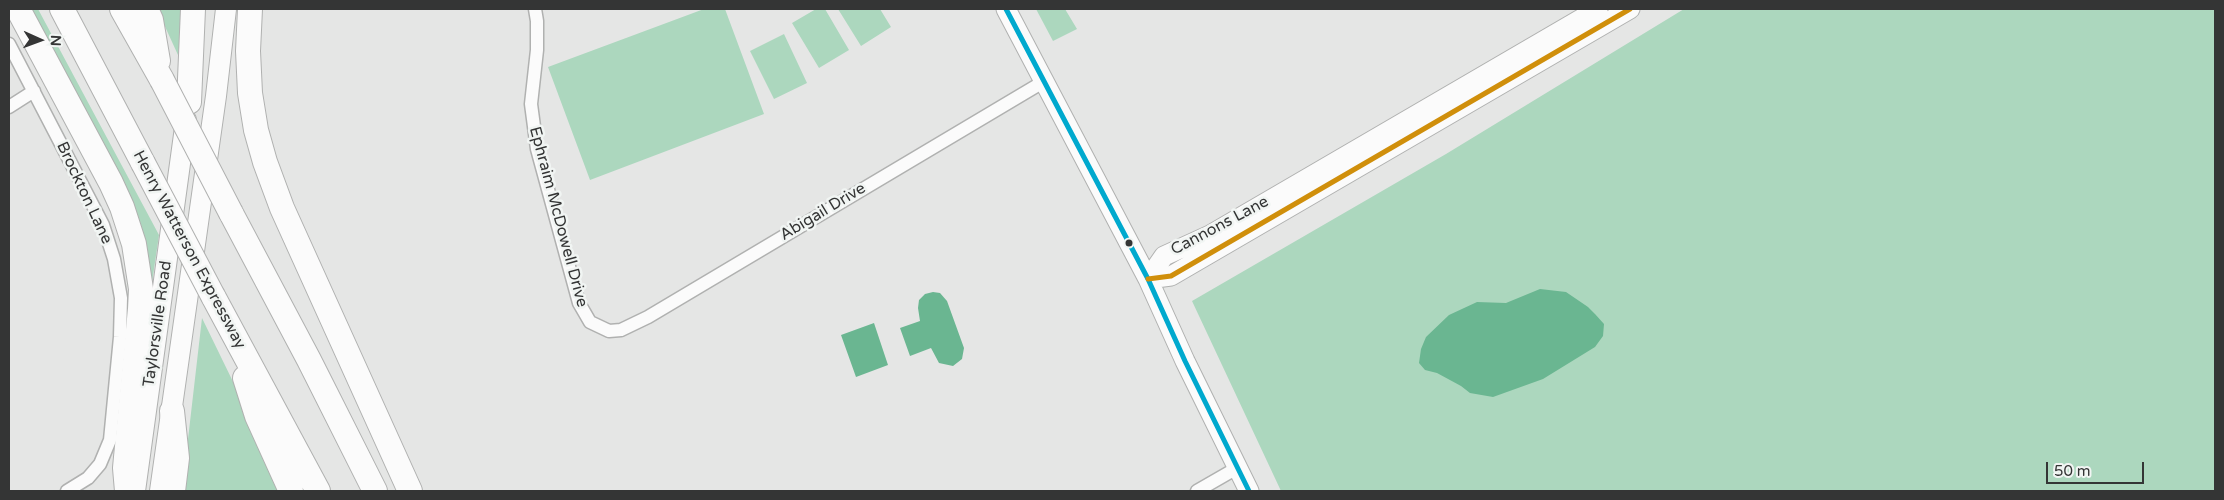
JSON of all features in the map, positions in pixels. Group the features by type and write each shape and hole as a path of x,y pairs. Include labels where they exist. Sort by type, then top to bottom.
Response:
{"highway":[{"path":"18,9 111,183 122,207 134,244 141,289 125,468 127,491"},
{"name":"Henry Watterson Expressway","path":"62,9 318,491"},
{"path":"122,9 162,80 309,360 375,491"},
{"path":"146,9 151,20 162,80"},
{"path":"188,102 193,9"},
{"path":"250,9 248,52 250,93 256,130 267,170 410,491"},
{"path":"218,305 257,416 291,491"},
{"path":"172,411 177,458 173,491"}],"main road":[{"name":"Taylorsville Road","path":"135,491 201,9"},
{"name":"Taylorsville Road","path":"160,491 226,9"},
{"path":"1006,9 1148,279 1249,491"},
{"name":"Cannons Lane","path":"1148,279 1164,256 1210,235 1598,9"},
{"name":"Cannons Lane","path":"1148,279 1171,276 1630,9"}],"street":[{"name":"Ephraim McDowell Drive","path":"535,9 538,35 531,104 533,134 579,303 590,322 600,329"},
{"name":"Brockton Lane","path":"9,44 103,225 114,259 121,298 120,337 110,440 100,464 88,478 72,490"},
{"name":"Abigail Drive","path":"600,329 608,331 621,330 648,317 1043,82"},
{"path":"9,106 34,91"},
{"path":"1197,491 1237,468"}],"shaded area":[{"path":"26,9 38,9 159,235 150,296"},
{"path":"157,9 184,9 178,55"},
{"path":"704,9 725,9 764,114 590,180 548,67"},
{"path":"816,9 825,9 849,50 819,68 792,23"},
{"path":"838,9 880,9 891,27 861,46"},
{"path":"1036,9 1065,9 1077,29 1053,41"},
{"path":"1684,9 2215,9 2215,491 1281,491 1192,301 1446,154"},
{"path":"784,34 807,83 774,99 750,51"},
{"path":"1540,289 1566,292 1595,314 1604,324 1603,336 1595,347 1543,379 1493,397 1470,393 1437,373 1425,370 1419,363 1421,349 1426,337 1449,315 1477,302 1506,303"},
{"path":"940,293 947,301 964,348 962,359 953,366 939,363 931,348 910,356 900,328 920,321 919,300 925,294"},
{"path":"202,318 238,392 283,491 182,491"},
{"path":"874,323 888,365 856,377 841,335"}],"transit line":[{"path":"1006,9 1148,279 1185,361 1249,491"},
{"path":"1148,279 1171,276 1630,9"}]}
